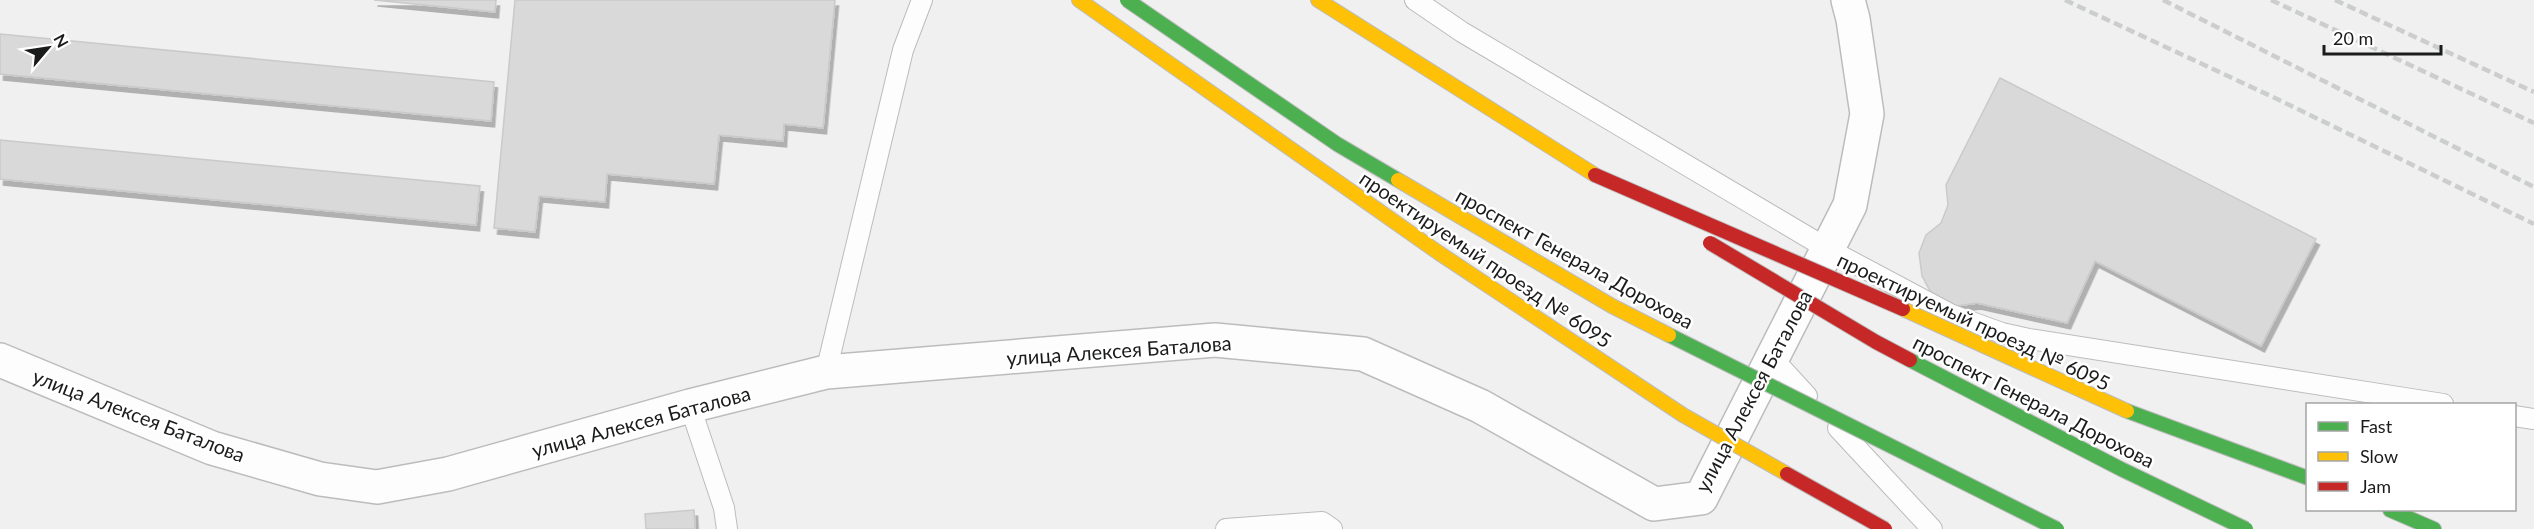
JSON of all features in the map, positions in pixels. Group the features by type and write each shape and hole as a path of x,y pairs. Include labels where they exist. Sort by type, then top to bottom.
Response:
{"main road":[{"name":"проектируемый проезд № 6095","path":"1079,0 1439,253 1683,415 1885,529"},
{"name":"проспект Генерала Дорохова","path":"1127,0 1337,144 1612,306 2057,529"},
{"name":"проспект Генерала Дорохова","path":"1318,0 1595,175 1876,342 2121,469 2246,529"},
{"name":"проектируемый проезд № 6095","path":"1595,175 1882,299 2115,407 2306,478"},
{"path":"2392,511 2434,529"}],"street":[{"name":"улица Алексея Баталова","path":"0,360 212,448 320,479 377,487 448,474 690,406 826,372 1215,340 1363,354 1480,406 1654,504 1701,498 1850,205 1867,114 1853,18 1848,0"}],"lane":[{"path":"826,372 903,50 922,0"},
{"path":"1415,0 1473,38 1828,249 1952,315 2002,333 2431,403"},
{"path":"1772,358 1932,529"},
{"path":"690,406 724,508 727,529"},
{"path":"2516,416 2534,419"},
{"path":"1226,529 1322,522 1332,529"}],"building":[{"path":"374,0 496,0 495,12"},
{"path":"515,0 835,0 823,128 784,124 783,141 719,135 714,184 607,174 605,202 539,196 535,232 494,228"},
{"path":"0,34 494,82 491,121 0,74"},
{"path":"2000,78 2316,239 2261,346 2095,261 2067,323 1977,303 1956,306 1933,296 1922,276 1919,253 1926,235 1941,223 1948,205 1946,185"},
{"path":"0,140 480,186 476,225 0,179"},
{"path":"694,510 695,529 646,529 645,514"}],"railway":[{"path":"2065,0 2275,98 2534,224"},
{"path":"2163,0 2534,187"},
{"path":"2271,0 2534,123"},
{"path":"2335,0 2534,92"}],"traffic: fast":[{"path":"1127,0 1337,144 1398,180"},
{"path":"1669,335 2057,529"},
{"path":"1910,360 2121,469 2246,529"},
{"path":"2127,411 2306,477"},
{"path":"2392,511 2434,529"}],"traffic: slow":[{"path":"1079,0 1439,253"},
{"path":"1318,0 1595,175"},
{"path":"1398,180 1612,306 1669,335"},
{"path":"1439,253 1683,415 1787,474"},
{"path":"1903,309 2127,411"}],"traffic: jam":[{"path":"1595,175 1903,309"},
{"path":"1710,243 1910,360"},
{"path":"1787,474 1885,529"}]}
